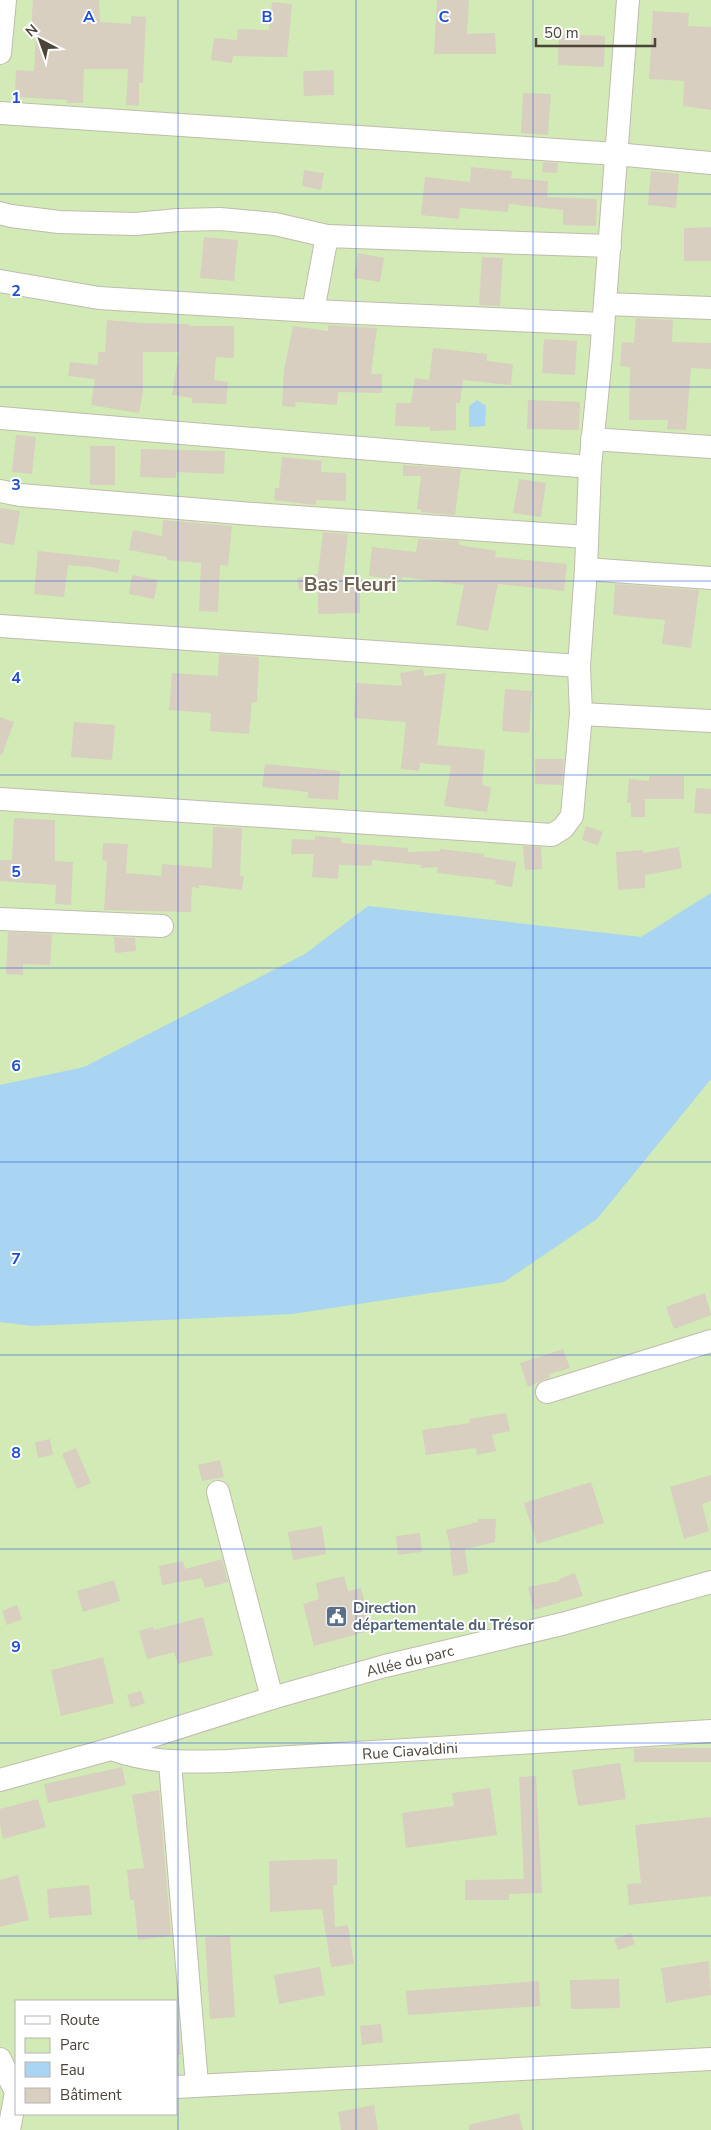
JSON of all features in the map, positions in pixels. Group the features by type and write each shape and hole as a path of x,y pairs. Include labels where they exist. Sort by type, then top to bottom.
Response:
{"street":[{"path":"0,53 5,0"},
{"path":"0,799 552,835 563,828 572,816 581,714 579,666 586,569 590,467 610,246 628,0"},
{"path":"0,113 616,154 711,163"},
{"path":"0,213 59,222 135,224 220,218 275,224 326,236 610,246"},
{"path":"313,311 326,236"},
{"path":"0,281 99,298 313,311 604,314 711,308"},
{"path":"0,418 590,467"},
{"path":"592,439 711,447"},
{"path":"0,491 20,495 232,512 587,537"},
{"path":"586,569 711,578"},
{"path":"0,626 579,666"},
{"path":"581,714 711,721"},
{"path":"0,919 162,926"},
{"path":"547,1392 711,1341"},
{"path":"218,1492 272,1698"},
{"name":"Allée du parc","path":"0,1780 385,1666 562,1624 711,1582"},
{"name":"Rue Ciavaldini","path":"111,1748 134,1757 170,1763 228,1762 711,1731"},
{"path":"170,1763 187,2086 711,2059"},
{"path":"0,2058 15,2090"},
{"path":"9,2130 15,2097"}],"green space":[{"path":"0,0 711,0 711,2130 0,2130"}],"water":[{"path":"477,400 486,406 485,426 469,427 469,406"},
{"path":"711,893 711,1079 597,1219 504,1282 292,1314 32,1326 0,1322 0,1085 84,1067 305,954 368,906 641,937"}],"building":[{"path":"33,0 99,0 100,22 131,24 131,16 146,17 143,83 139,83 139,106 126,105 128,69 84,69 83,103 67,103 67,100 15,97 16,70 34,71 36,34 31,34"},
{"path":"437,0 469,0 467,34 495,33 496,54 434,54"},
{"path":"272,2 292,4 287,57 233,56 232,63 211,60 214,38 237,40 238,29 269,30"},
{"path":"653,11 689,13 688,26 711,27 711,110 683,106 684,81 649,79"},
{"path":"559,34 605,36 604,67 558,65"},
{"path":"334,70 334,95 304,96 303,71"},
{"path":"523,93 551,94 548,135 521,133"},
{"path":"543,162 558,163 557,173 542,172"},
{"path":"471,167 512,171 511,178 548,181 547,197 597,199 596,226 563,225 563,210 509,204 508,212 460,208 459,219 421,215 425,177 470,182"},
{"path":"304,170 324,173 321,190 302,186"},
{"path":"651,171 679,174 676,208 648,205"},
{"path":"711,227 711,261 684,261 684,228"},
{"path":"204,237 238,240 234,281 200,278"},
{"path":"358,253 384,258 380,282 354,278"},
{"path":"482,257 503,258 500,306 479,305"},
{"path":"636,318 673,320 672,342 711,343 711,369 691,368 686,430 667,429 668,420 629,420 630,367 620,366 622,342 634,343"},
{"path":"107,320 189,324 189,326 234,326 234,358 216,357 214,380 228,382 226,404 192,403 192,398 172,395 179,352 143,352 143,391 139,413 91,405 95,379 68,376 70,362 98,365 98,352 105,352"},
{"path":"328,325 377,328 371,374 382,374 382,393 338,392 337,405 296,402 295,407 282,406 284,370 293,326 328,331"},
{"path":"544,339 577,341 575,375 542,373"},
{"path":"433,348 487,354 487,361 513,364 511,385 463,380 460,403 456,403 456,430 430,431 430,427 395,426 396,403 411,403 415,378 429,380"},
{"path":"528,400 580,402 579,430 527,429"},
{"path":"16,435 36,437 32,474 12,472"},
{"path":"90,446 115,446 115,485 90,485"},
{"path":"141,449 225,451 224,474 176,472 176,478 140,477"},
{"path":"282,457 322,461 321,472 346,473 346,501 316,500 316,505 274,500 275,488 279,488"},
{"path":"403,465 461,469 455,515 421,512 422,510 417,509 421,476 403,476"},
{"path":"519,479 546,483 541,517 513,513"},
{"path":"0,508 20,511 14,545 0,543"},
{"path":"163,520 232,526 228,566 220,565 218,612 199,611 201,563 167,560 167,557 129,550 133,530 162,536"},
{"path":"323,532 348,534 343,578 360,578 360,613 318,614 318,587 299,590 297,578 318,574"},
{"path":"418,539 459,541 459,545 496,551 495,557 567,564 564,591 498,584 488,631 456,625 464,585 402,577 402,580 369,576 372,547 416,552"},
{"path":"38,551 120,560 118,573 92,567 68,565 64,597 34,594"},
{"path":"132,575 158,580 154,599 129,594"},
{"path":"615,584 699,590 691,648 662,644 665,620 613,615"},
{"path":"219,654 259,657 257,702 252,702 249,734 210,731 211,713 169,710 172,673 218,676"},
{"path":"423,669 424,676 446,673 437,745 485,750 482,785 491,787 487,812 444,806 451,766 420,763 419,771 401,769 406,722 354,718 356,683 402,686 400,673"},
{"path":"505,689 532,691 529,733 502,731"},
{"path":"0,717 14,722 2,755 0,755"},
{"path":"74,722 115,725 112,760 71,757"},
{"path":"535,759 564,759 562,785 535,784"},
{"path":"265,764 340,771 338,800 308,798 308,792 262,787"},
{"path":"649,776 684,776 684,799 645,799 645,817 631,817 631,803 627,803 629,779 649,781"},
{"path":"696,788 711,789 711,814 694,813"},
{"path":"14,818 55,820 55,861 73,862 71,905 55,904 56,885 0,881 0,860 12,860"},
{"path":"586,826 603,832 598,845 582,840"},
{"path":"213,827 242,828 240,876 244,876 242,890 199,885 199,888 192,887 191,912 104,910 107,861 102,860 103,843 128,844 126,873 161,876 162,864 212,868"},
{"path":"315,836 341,838 341,843 408,848 408,852 440,851 440,849 484,854 484,857 516,862 512,887 495,884 496,880 437,873 438,867 421,868 421,865 372,860 372,866 339,865 338,879 312,877 314,854 291,854 292,839 315,840"},
{"path":"523,846 541,847 542,869 525,870"},
{"path":"679,847 682,868 645,875 645,888 618,890 616,852 643,850 643,853"},
{"path":"8,932 52,934 50,965 23,964 23,975 6,974"},
{"path":"114,937 135,938 136,951 115,953"},
{"path":"705,1293 711,1315 674,1329 666,1307"},
{"path":"563,1349 570,1368 549,1374 550,1377 528,1387 520,1363"},
{"path":"506,1413 510,1431 492,1435 496,1451 477,1455 476,1448 426,1455 422,1430 470,1423 469,1419"},
{"path":"50,1439 53,1455 38,1458 35,1442"},
{"path":"76,1448 91,1483 77,1489 62,1454"},
{"path":"220,1460 224,1477 202,1481 198,1465"},
{"path":"711,1475 711,1501 702,1504 709,1531 684,1539 670,1487"},
{"path":"591,1482 604,1523 537,1544 524,1503"},
{"path":"478,1519 496,1519 495,1542 465,1549 468,1573 453,1576 451,1552 446,1530 478,1522"},
{"path":"322,1526 326,1554 293,1560 288,1532"},
{"path":"420,1533 422,1552 398,1555 396,1536"},
{"path":"222,1559 228,1582 205,1588 202,1578 162,1585 159,1566 183,1561 185,1569"},
{"path":"575,1573 583,1596 533,1610 528,1587 560,1581 559,1579"},
{"name":"Direction départementale du Trésor","path":"344,1576 348,1591 361,1588 372,1630 314,1646 303,1604 319,1599 316,1583"},
{"path":"114,1580 120,1601 83,1612 77,1591"},
{"path":"17,1605 22,1619 7,1625 2,1611"},
{"path":"203,1617 213,1655 178,1664 174,1652 147,1659 139,1631 153,1627 154,1630"},
{"path":"103,1657 114,1703 61,1716 51,1670"},
{"path":"141,1691 145,1703 131,1708 127,1695"},
{"path":"711,1748 711,1762 634,1762 634,1749"},
{"path":"620,1763 626,1799 578,1806 572,1770"},
{"path":"122,1767 126,1785 48,1803 44,1784"},
{"path":"536,1776 542,1893 509,1894 509,1900 465,1900 465,1880 524,1879 519,1777"},
{"path":"490,1788 497,1835 406,1848 402,1813 454,1806 452,1793"},
{"path":"159,1790 171,1936 138,1940 134,1900 130,1900 127,1870 144,1868 132,1795"},
{"path":"38,1799 46,1827 3,1839 0,1825 0,1809"},
{"path":"711,1817 711,1896 629,1905 627,1884 641,1883 635,1825"},
{"path":"337,1859 337,1885 333,1885 335,1927 348,1925 354,1964 331,1967 322,1909 270,1912 269,1861"},
{"path":"18,1875 29,1920 0,1927 0,1880"},
{"path":"89,1885 92,1915 49,1918 47,1889"},
{"path":"631,1933 635,1944 618,1950 614,1939"},
{"path":"230,1935 235,2017 210,2019 205,1937"},
{"path":"709,1961 711,1995 666,2003 661,1968"},
{"path":"320,1967 325,1995 279,2004 274,1975"},
{"path":"619,1979 620,2008 571,2009 570,1980"},
{"path":"539,1981 540,2006 408,2015 406,1991"},
{"path":"178,2018 181,2055 178,2055"},
{"path":"381,2024 383,2042 362,2045 360,2026"},
{"path":"374,2105 378,2130 341,2130 338,2112"},
{"path":"519,2113 523,2130 469,2130 469,2125"}],"place":[{"name":"Direction départementale du Trésor","path":"337,1617"}],"district":[{"name":"Bas Fleuri","path":"350,584"}]}
